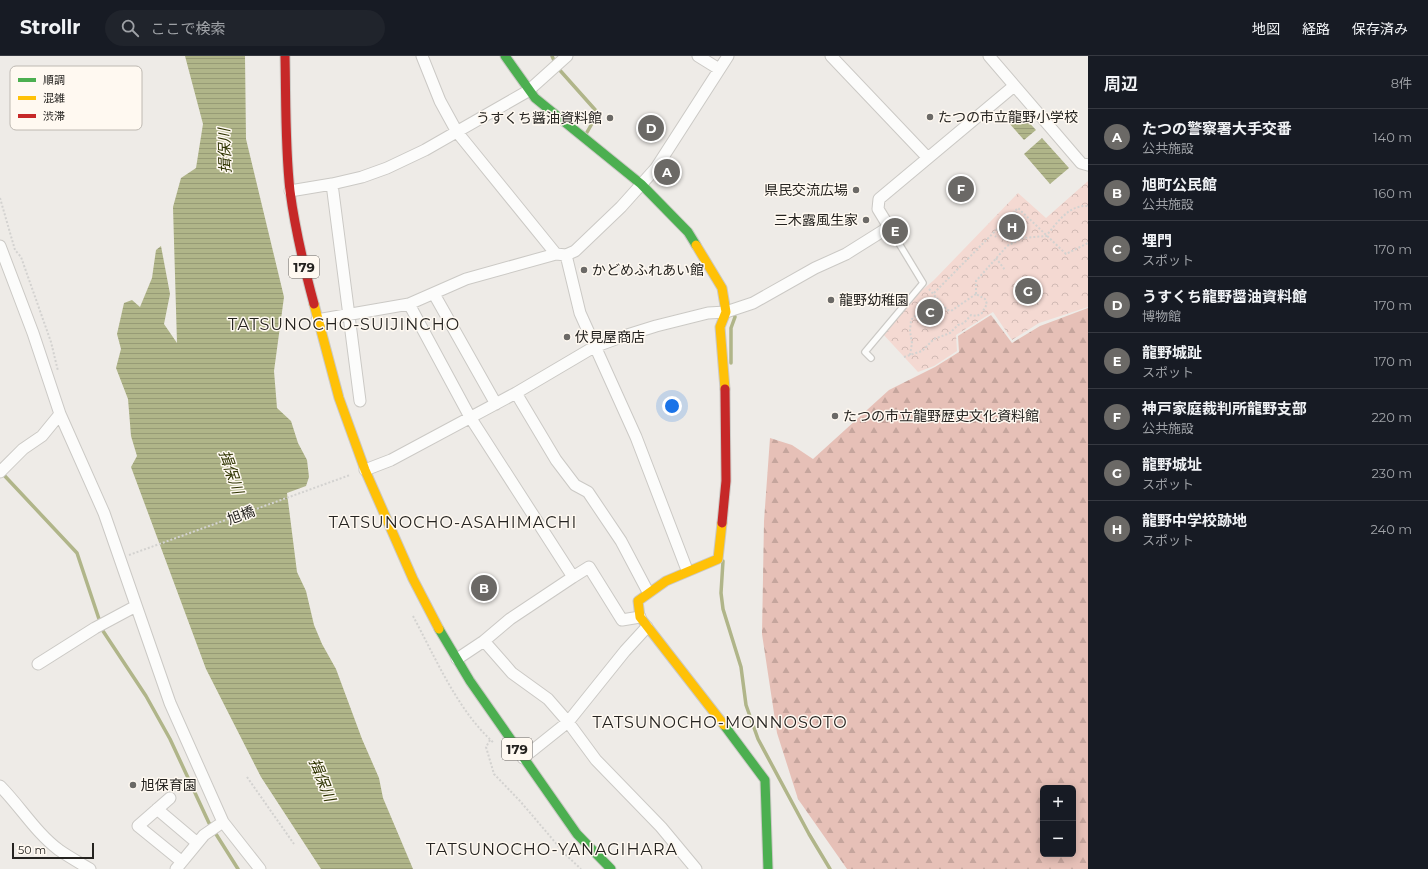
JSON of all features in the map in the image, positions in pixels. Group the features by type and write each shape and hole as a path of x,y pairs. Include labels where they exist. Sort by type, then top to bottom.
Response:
{"main road":[{"name":"179","path":"285,56 287,153 290,191 301,256 317,320 360,472 434,620 470,681 577,834 611,869"},
{"path":"505,56 528,91 643,182 688,232 722,288 726,312 720,327 725,376 726,481 718,559 687,570 663,581 638,601 640,617 647,627 697,688 765,780 767,802 768,869"}],"street":[{"path":"422,56 440,101 457,132 561,255 580,313 594,348 636,436 687,570"},
{"path":"290,191 332,184 387,168 425,150 528,91 567,56"},
{"path":"698,56 720,69"},
{"path":"317,320 409,304 466,279 575,251 621,208 656,168 728,56"},
{"path":"831,56 927,157"},
{"path":"989,56 1081,164 1088,165"},
{"path":"360,472 391,460 516,393 594,348 624,336 656,326 708,313 726,312 753,303 815,268 846,254 889,227 878,209 879,199 927,157 1014,86"},
{"path":"332,184 350,314 360,401"},
{"path":"0,246 33,333 60,414 104,513 170,703 223,822 260,869"},
{"path":"434,294 496,404"},
{"path":"409,304 470,417 572,577"},
{"path":"516,393 556,460 575,485 588,492 621,541 648,592"},
{"path":"3,470 23,449 42,436 60,414"},
{"path":"457,659 484,641 510,619 589,567 622,620 640,617"},
{"path":"38,664 105,622 136,606"},
{"path":"523,758 568,722 625,651 647,627"},
{"path":"484,641 512,673 548,699 568,722 596,760 661,827 696,869"},
{"path":"0,786 10,796 20,811 58,849 89,869"},
{"path":"170,798 138,826 178,865 200,838 223,822"},
{"path":"157,809 200,838"}],"lane":[{"path":"871,358 865,352 923,283 889,227"}],"path":[{"path":"976,294 976,281 1007,246 1023,238 1046,236 1065,214 1078,206 1088,206"},
{"path":"934,294 1018,208 1066,254 1088,242"},
{"path":"996,258 1005,270"},
{"path":"923,283 947,310 951,312 976,294"},
{"path":"904,357 922,351 934,339 950,332 958,325 964,323 971,315 976,316 982,313 987,304 985,299 976,294"},
{"path":"910,355 912,344 910,331 911,320 920,311"},
{"name":"旭橋","path":"127,556 360,472"},
{"path":"490,740 486,747 494,774 520,800 566,855 581,869"},
{"path":"247,777 294,844"}],"green space":[{"path":"1088,181 1088,307 1039,323 1012,340 993,312 956,335 957,351 934,366 918,372 882,333 908,302 934,280 1018,193 1046,218"},
{"path":"1088,308 1088,869 847,869 798,799 777,733 762,634 764,521 770,438 792,445 813,459 889,390 935,367 959,352 958,336 991,315 1012,343 1040,326"}],"water":[{"name":"揖保川","path":"185,56 245,56 246,139 284,297 274,371 277,408 291,421 298,443 307,460 309,477 306,486 287,493 297,572 306,591 314,625 322,644 336,669 362,739 379,778 383,798 413,869 321,869 261,777 206,669 131,467 137,456 131,436 128,399 116,368 121,349 117,334 124,303 132,300 140,307 152,278 156,250 161,246 170,294 164,324 177,343 173,207 181,178 196,168 203,124"},
{"path":"1020,113 1036,130 1024,140 1009,123"},
{"path":"1042,138 1069,168 1050,184 1024,154"}],"waterway":[{"path":"552,56 557,67 598,113 586,134"},
{"path":"731,363 731,328 735,317 733,312"},
{"path":"2,473 77,553 103,631 146,696 170,739 209,823 238,869"},
{"path":"723,561 721,593 723,609 741,667 746,705 758,739 809,834 830,869"}],"traffic: fast":[{"path":"505,56 535,98 641,184 688,232 696,245"},
{"path":"439,629 470,681 577,834 611,869"},
{"path":"724,725 765,780 768,869"}],"traffic: slow":[{"path":"696,245 722,288 726,312 720,327 725,389"},
{"path":"314,304 339,398 365,470 413,579 439,629"},
{"path":"722,523 718,559 666,581 638,601 640,617 724,725"}],"traffic: jam":[{"path":"285,56 288,174 294,219 314,304"},
{"path":"722,523 726,481 725,389"}],"place":[{"name":"たつの市立龍野小学校","path":"930,117"},
{"name":"うすくち醤油資料館","path":"610,118"},
{"name":"うすくち龍野醤油資料館","path":"651,128"},
{"name":"たつの警察署大手交番","path":"667,172"},
{"name":"神戸家庭裁判所龍野支部","path":"961,189"},
{"name":"県民交流広場","path":"856,190"},
{"name":"三木露風生家","path":"866,220"},
{"name":"龍野中学校跡地","path":"1012,227"},
{"name":"龍野城趾","path":"895,231"},
{"name":"かどめふれあい館","path":"584,270"},
{"name":"龍野城址","path":"1028,291"},
{"name":"龍野幼稚園","path":"831,300"},
{"name":"埋門","path":"930,312"},
{"name":"伏見屋商店","path":"567,337"},
{"name":"たつの市立龍野歴史文化資料館","path":"835,416"},
{"name":"旭町公民館","path":"484,588"},
{"name":"旭保育園","path":"133,785"}],"district":[{"name":"TATSUNOCHO-SUIJINCHO","path":"344,324"},
{"name":"TATSUNOCHO-ASAHIMACHI","path":"453,522"},
{"name":"TATSUNOCHO-MONNOSOTO","path":"720,722"},
{"name":"TATSUNOCHO-YANAGIHARA","path":"552,849"}]}
